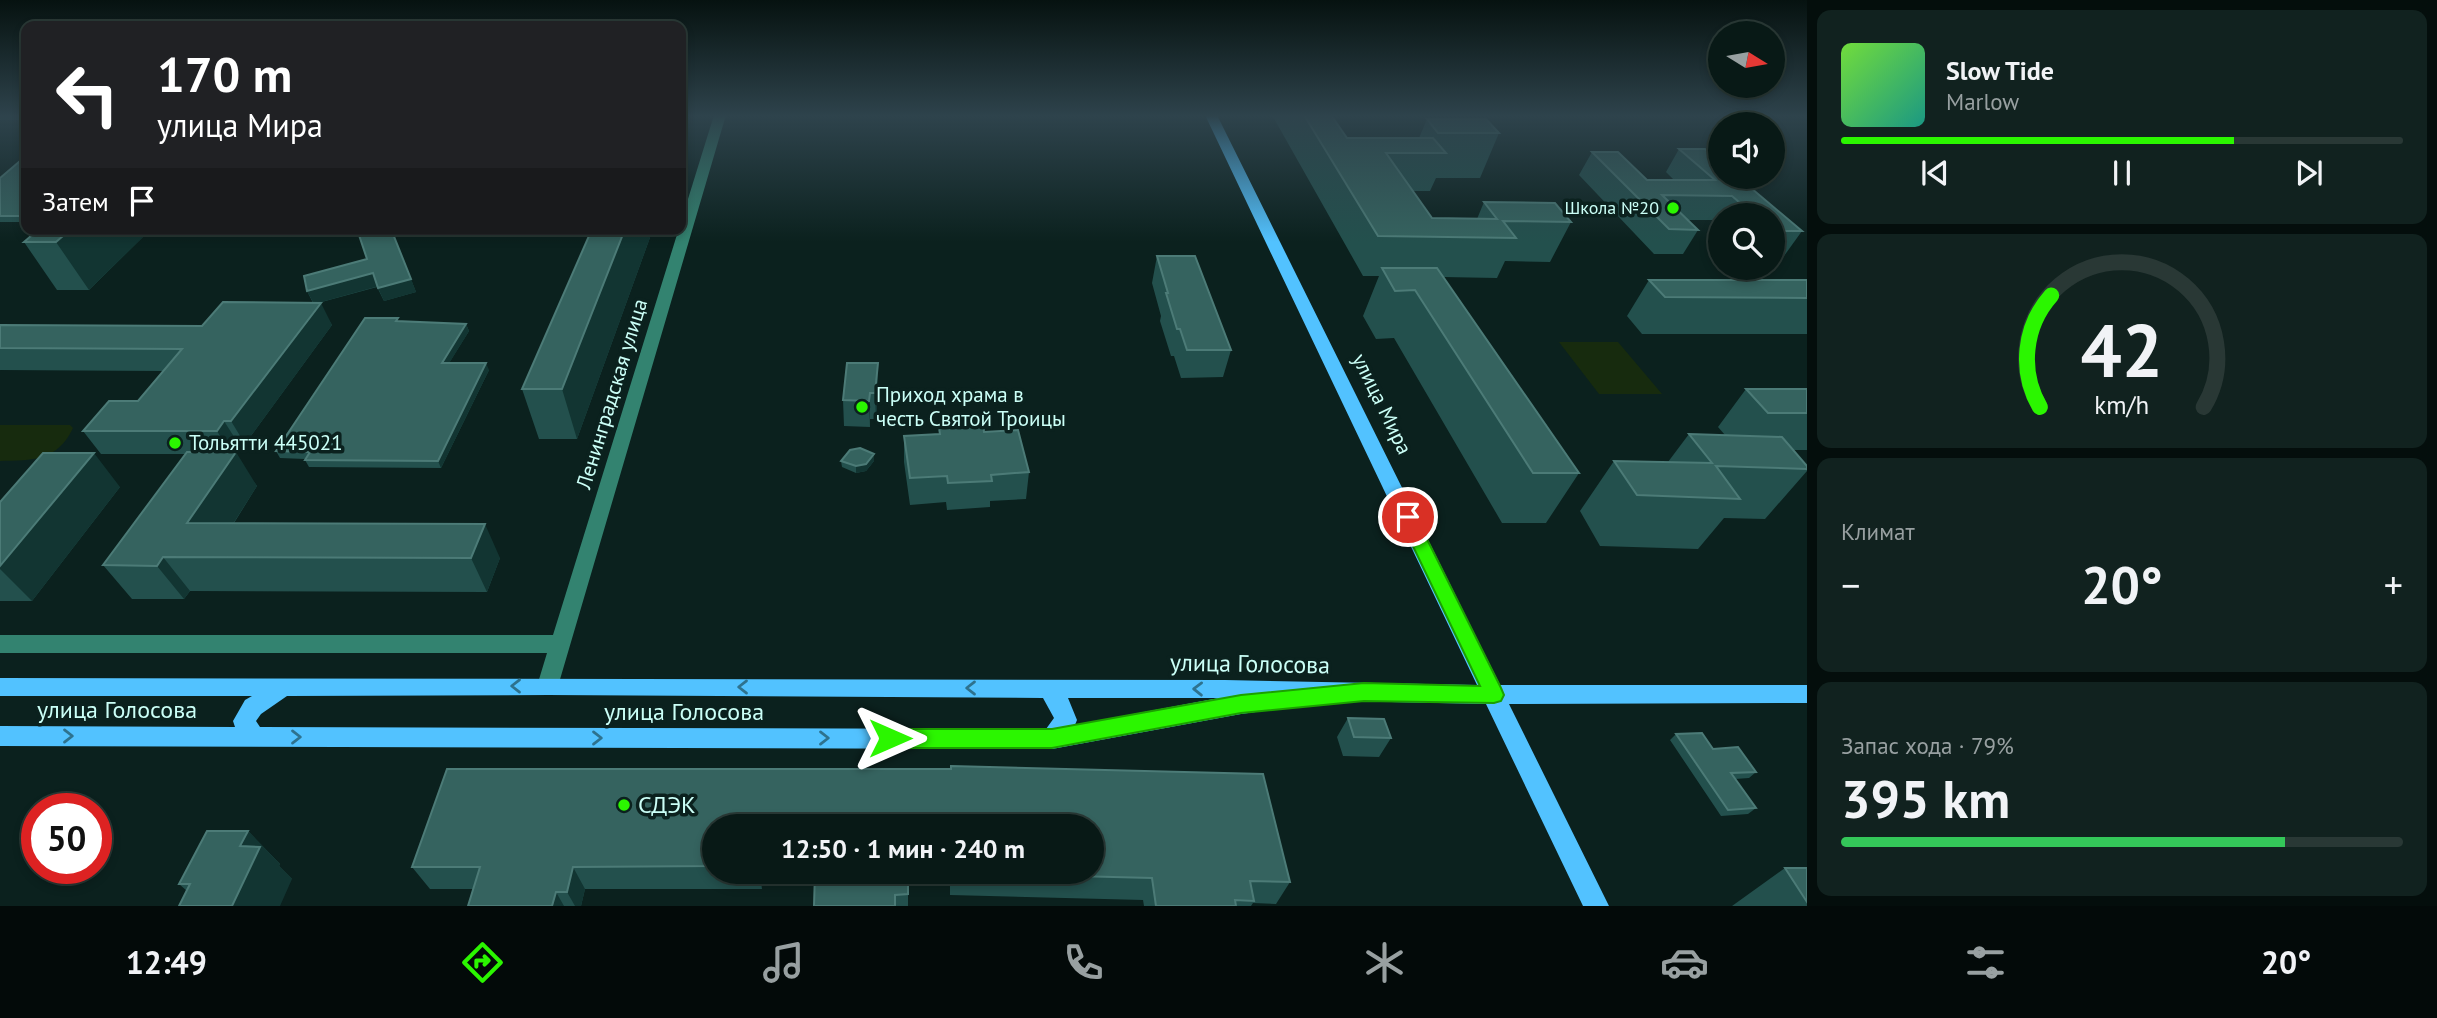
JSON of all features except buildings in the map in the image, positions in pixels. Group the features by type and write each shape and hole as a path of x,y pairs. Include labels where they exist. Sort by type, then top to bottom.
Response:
{"main road":[{"name":"улица Мира","path":"1232,157 1596,906"},
{"path":"254,737 244,721 248,714 253,707 284,686"},
{"name":"улица Голосова","path":"0,688 548,686 1494,695 1807,694"},
{"path":"1049,689 1061,706 1066,720 1052,738"},
{"name":"улица Голосова","path":"0,736 1052,738 1241,704 1364,692"}],"street":[{"name":"Ленинградская улица","path":"686,228 707,157"},
{"name":"Ленинградская улица","path":"548,686 684,235"},
{"path":"0,644 561,644"}],"green space":[{"path":"1559,342 1618,342 1662,394 1599,394"},
{"path":"0,425 70,425 73,428 67,439 51,453 33,459 0,461"}],"place":[{"name":"Школа №20","path":"1673,208"},
{"name":"Приход храма в честь Святой Троицы","path":"862,407"},
{"name":"Тольятти 445021","path":"175,443"},
{"name":"СДЭК","path":"624,805"}],"route":[{"path":"890,738 1052,738 1241,704 1364,692 1494,695 1408,517"}]}
